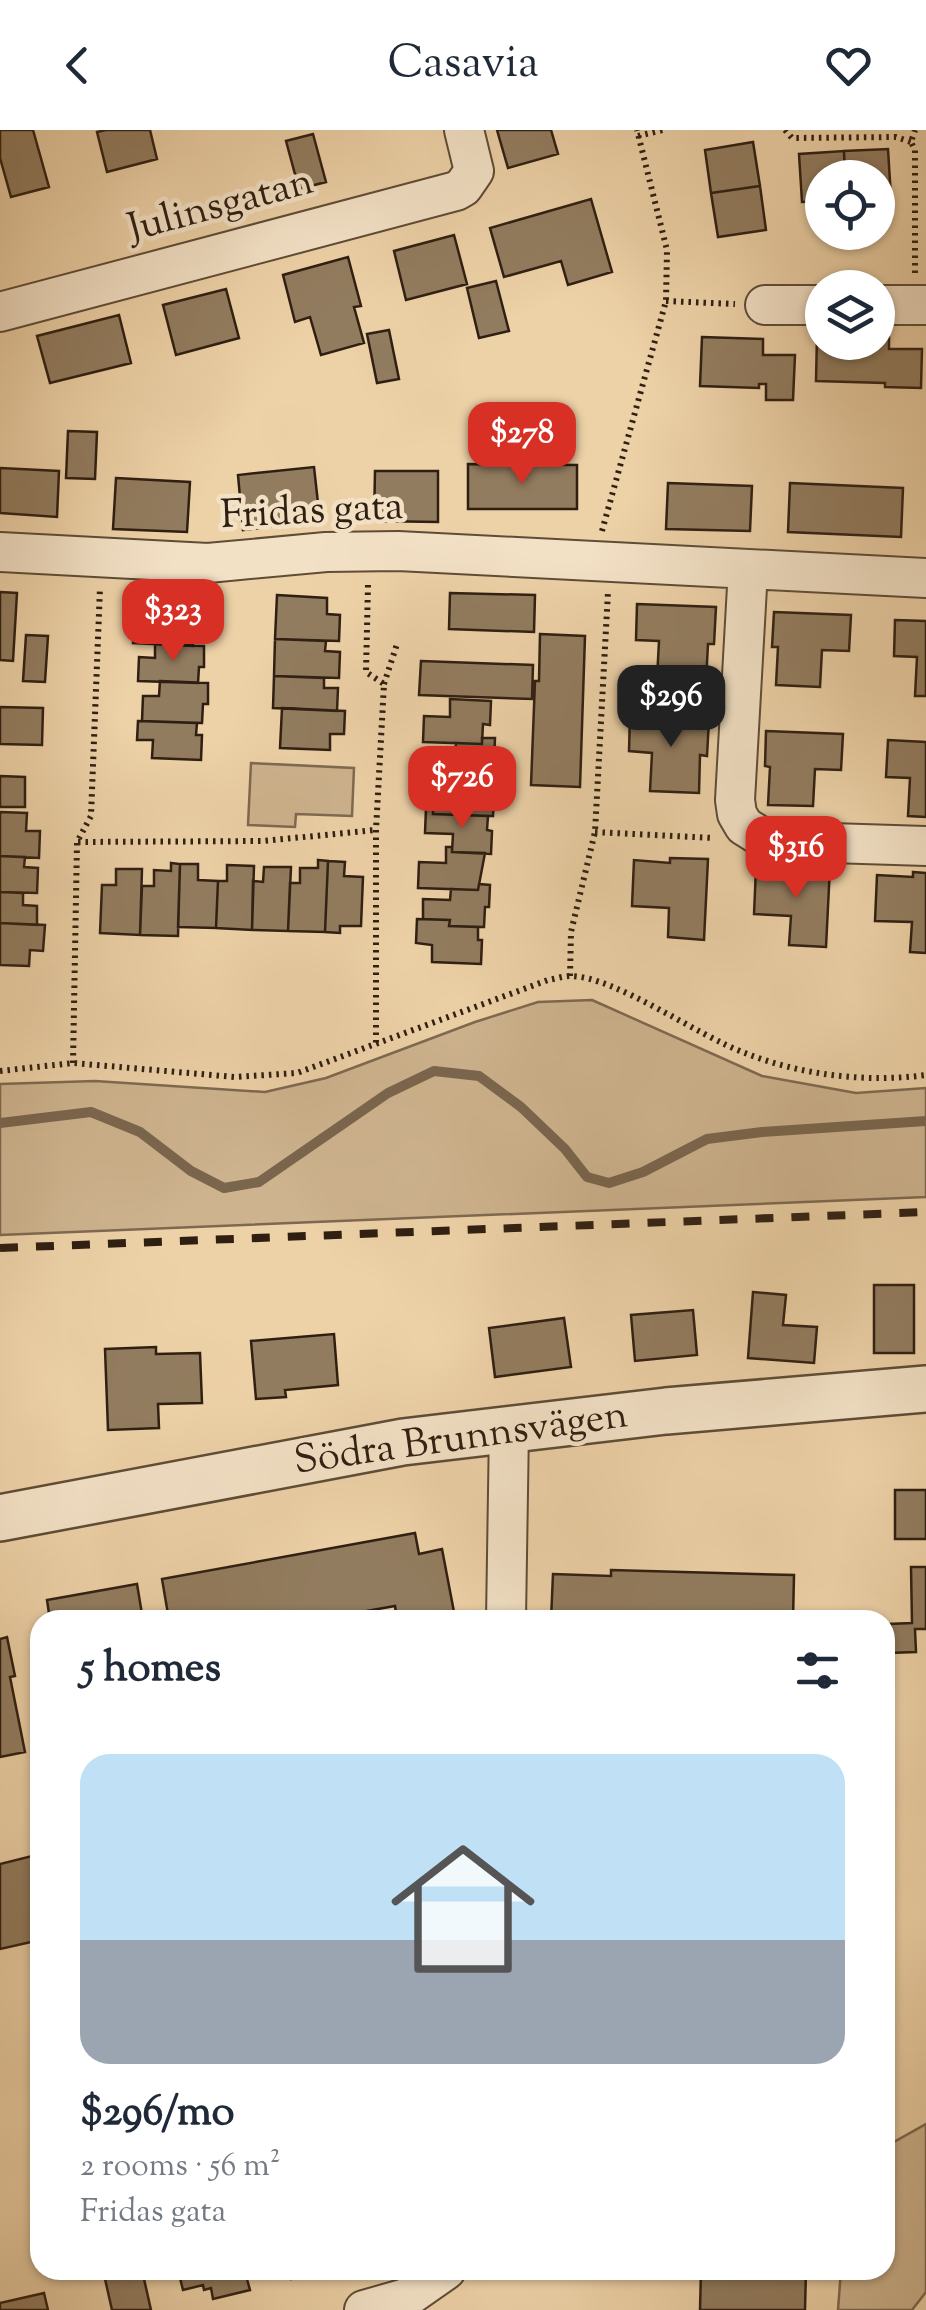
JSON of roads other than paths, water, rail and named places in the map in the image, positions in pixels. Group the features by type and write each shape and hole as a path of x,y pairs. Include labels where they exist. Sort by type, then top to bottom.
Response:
{"street":[{"name":"Julinsgatan","path":"0,312 464,187 474,171 464,130"},
{"path":"895,305 921,304"},
{"path":"766,305 805,305"},
{"name":"Fridas gata","path":"0,552 208,564 369,550 926,578"},
{"path":"748,569 735,800 744,826 768,840 926,846"},
{"name":"Södra Brunnsvägen","path":"0,1518 403,1442 813,1396 926,1389"},
{"path":"506,1610 509,1428"},
{"path":"364,2310 406,2298 432,2280"}],"waterway":[{"path":"0,1123 91,1112 140,1132 191,1171 224,1188 259,1182 388,1093 434,1071 479,1076 521,1107 565,1149 587,1177 609,1183 643,1172 707,1139 926,1121"}],"railway":[{"path":"0,1248 926,1212"}]}
